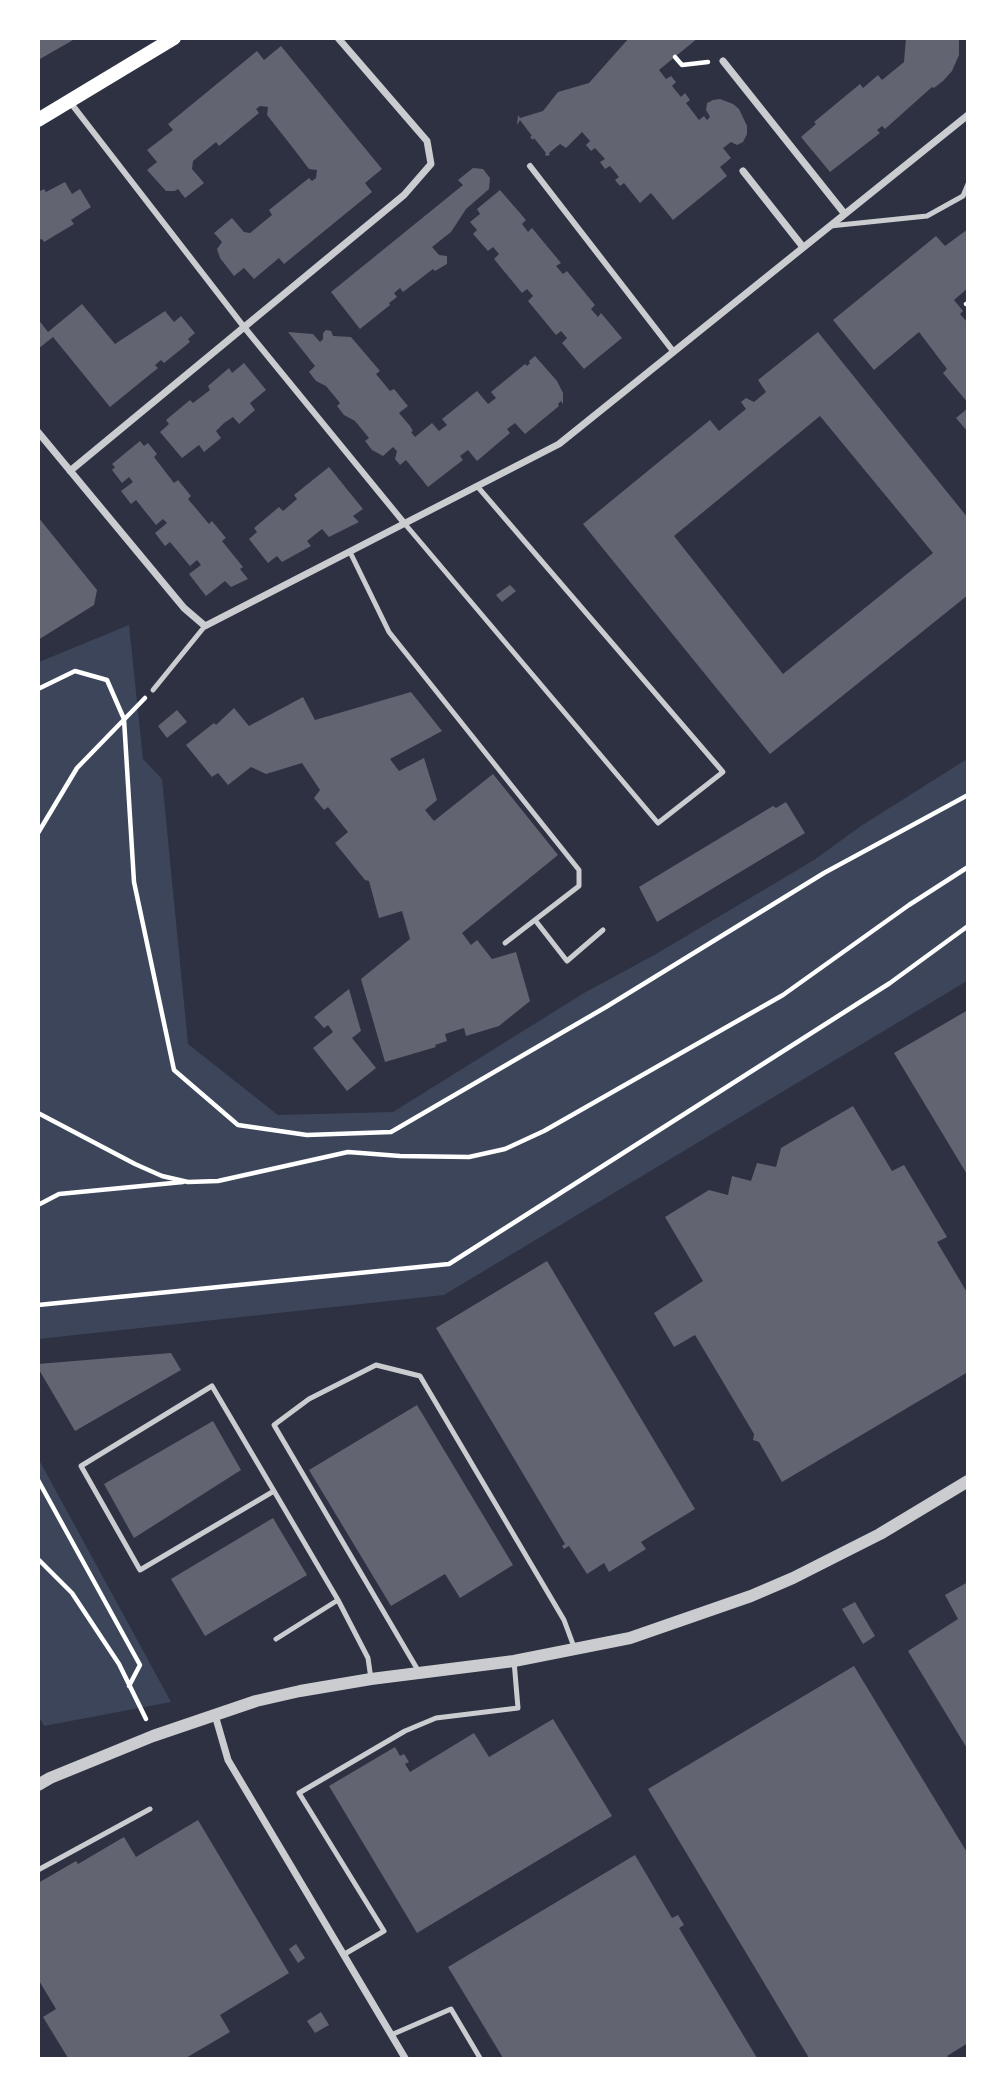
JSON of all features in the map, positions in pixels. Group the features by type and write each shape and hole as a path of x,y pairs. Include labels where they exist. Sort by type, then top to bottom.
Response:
{"main road":[{"path":"38,120 174,38"}],"street":[{"path":"70,471 404,195 431,164 427,141 338,38"},
{"path":"723,61 844,213"},
{"path":"70,103 244,327 405,524"},
{"path":"38,432 184,608 205,626 559,444 968,115"},
{"path":"530,166 673,351"},
{"path":"743,171 803,247"},
{"path":"38,1785 153,1736 256,1701 371,1679 514,1661 631,1638 751,1596 793,1578 880,1534 968,1481"},
{"path":"214,1714 228,1760 405,2059"}],"lane":[{"path":"829,227 927,216 963,195 968,184"},
{"path":"405,524 658,823 723,772 477,486"},
{"path":"350,552 389,632 579,870 579,886 505,943"},
{"path":"153,690 205,626"},
{"path":"535,920 567,961 603,930"},
{"path":"419,1672 274,1425 309,1399 376,1365 420,1376 564,1620 575,1650"},
{"path":"274,1491 140,1570 81,1466 212,1386 274,1491 338,1600 369,1658 371,1679"},
{"path":"276,1639 338,1600"},
{"path":"343,1955 384,1931 299,1793 405,1731 436,1718 518,1708 514,1661"},
{"path":"38,1870 150,1809"},
{"path":"391,2035 451,2009 480,2059"}],"path":[{"path":"675,57 682,65 723,61"},
{"path":"38,690 75,671 107,680 124,719 134,882 174,1070 238,1125 307,1135 391,1132 606,1007 824,873 968,796"},
{"path":"38,832 77,768 153,690"},
{"path":"38,1205 59,1194 218,1181 348,1152 469,1157 505,1149 544,1131 783,995 909,905 968,867"},
{"path":"38,1306 449,1264 890,983 968,926"},
{"path":"38,1113 135,1164 162,1176 188,1182"},
{"path":"38,1480 140,1665 129,1686"},
{"path":"38,1559 72,1593 119,1664 153,1736"}],"shaded area":[{"path":"129,625 143,759 162,779 188,1044 278,1115 393,1112 584,993 656,954 814,860 861,826 967,759 967,981 444,1295 39,1339 39,662"},
{"path":"38,1458 171,1702 44,1726 39,1717"}],"building":[{"path":"38,38 72,38 73,40 40,59"},
{"path":"629,38 698,38 659,70 666,79 671,76 676,82 672,86 681,97 685,93 690,100 686,103 699,120 704,116 707,120 710,117 706,110 707,103 720,99 739,109 747,126 743,142 737,145 731,142 723,148 731,158 720,167 727,176 673,220 651,193 640,203 624,183 620,186 615,180 619,177 610,166 605,169 600,162 605,159 595,148 591,151 586,145 590,141 582,132 566,148 560,144 546,156 520,120 517,125 518,115 520,118 543,111 558,92 589,83"},
{"path":"906,38 959,38 959,55 952,71 885,129 882,126 877,130 880,133 830,172 801,137 816,124 814,122 860,84 863,88 878,75 882,80 904,62"},
{"path":"281,46 382,169 365,183 372,192 284,264 279,258 254,279 244,268 234,276 220,258 217,249 222,242 214,233 232,218 244,232 250,233 272,215 269,210 309,178 312,181 316,178 317,170 309,169 267,115 268,107 260,106 256,109 259,113 219,146 216,142 193,161 192,169 204,183 185,198 178,189 166,191 147,170 157,162 147,150 173,130 168,124 257,51 264,60"},
{"path":"473,168 483,169 490,178 489,189 466,209 451,232 432,247 439,255 447,256 447,264 435,271 433,269 403,292 400,288 394,293 397,297 390,305 360,329 331,292 463,185 458,180"},
{"path":"65,182 72,194 80,189 91,207 71,220 74,224 44,242 42,239 38,240 38,192 44,189 46,192"},
{"path":"500,190 526,220 522,224 528,232 532,228 561,263 556,266 563,274 567,271 595,305 591,309 598,317 601,313 622,338 584,369 562,343 567,338 561,331 556,335 528,301 533,296 527,289 522,293 494,259 499,254 493,247 488,251 473,234 477,230 470,222 480,214 477,209"},
{"path":"968,229 968,288 954,300 963,311 960,314 968,323 968,403 943,373 947,369 919,332 874,370 833,320 936,236 945,246"},
{"path":"82,304 115,344 165,311 174,322 181,316 195,333 188,339 190,342 164,363 161,360 155,365 158,368 110,407 53,337 38,349 38,319 48,332"},
{"path":"326,330 331,331 333,336 351,337 380,371 376,374 390,391 394,389 408,406 399,413 415,437 432,423 439,431 447,425 442,419 477,391 488,404 496,398 491,392 525,364 527,366 535,356 557,381 563,393 563,404 561,401 559,406 525,434 515,423 507,429 510,433 477,461 468,450 460,456 463,460 428,487 406,460 400,465 395,459 397,451 393,447 383,456 372,450 365,441 369,438 355,421 344,415 337,406 340,403 326,386 316,381 309,372 315,366 288,332 313,334 320,342"},
{"path":"818,332 968,518 968,595 770,754 583,524 710,420 719,431 746,409 741,402 746,398 754,402 766,392 758,380","holes":["820,416 933,553 783,674 674,536"]},
{"path":"244,363 266,390 250,403 255,410 239,424 233,417 224,423 216,431 221,438 204,452 199,445 182,458 160,432 169,424 166,420 190,400 193,403 210,390 208,386 229,368 232,373"},
{"path":"968,408 968,432 956,418"},
{"path":"140,441 144,446 148,443 157,454 154,457 174,483 178,480 191,496 188,499 209,524 212,521 226,538 222,541 243,567 240,569 248,579 231,587 225,581 206,596 189,574 201,565 197,560 190,566 170,542 165,546 155,533 167,523 163,519 156,525 136,500 131,504 121,491 133,482 129,477 122,483 112,470 115,467 112,464"},
{"path":"329,467 363,509 353,516 359,522 329,537 322,529 307,541 311,546 282,562 277,556 268,563 249,539 257,532 254,528 279,507 283,511 297,499 294,495"},
{"path":"38,517 97,590 94,605 38,640"},
{"path":"510,585 516,591 502,602 496,595"},
{"path":"411,692 442,731 390,759 399,771 424,758 437,800 425,810 434,821 493,774 558,855 462,933 471,945 477,940 492,959 516,952 530,1001 499,1026 466,1036 464,1028 445,1034 447,1041 435,1045 436,1047 385,1062 361,979 410,939 402,911 379,918 369,881 365,880 335,843 348,832 328,807 324,810 314,798 320,790 302,763 266,774 251,767 228,785 218,773 212,777 186,745 214,723 216,725 234,708 249,726 303,697 315,720"},
{"path":"177,710 187,722 167,738 158,726"},
{"path":"786,802 805,833 657,922 639,887 773,806 776,808"},
{"path":"349,989 361,1031 352,1038 376,1068 347,1091 313,1048 333,1032 328,1025 324,1028 314,1017"},
{"path":"968,1010 968,1176 894,1053"},
{"path":"853,1106 892,1171 904,1165 947,1237 937,1242 968,1294 968,1372 782,1482 759,1442 753,1440 754,1434 695,1335 674,1347 654,1313 703,1281 665,1217 709,1190 728,1195 732,1176 751,1181 757,1163 776,1167 781,1148"},
{"path":"547,1261 695,1509 641,1542 646,1549 609,1572 604,1563 587,1574 569,1546 564,1549 562,1546 565,1544 436,1328"},
{"path":"171,1353 181,1370 75,1431 38,1368 38,1364"},
{"path":"417,1405 513,1565 460,1598 445,1574 391,1606 309,1470"},
{"path":"213,1421 241,1470 134,1538 104,1484"},
{"path":"273,1518 307,1575 205,1636 171,1579"},
{"path":"968,1582 968,1750 908,1651 958,1619 945,1595"},
{"path":"855,1602 875,1636 863,1644 842,1609"},
{"path":"854,1666 968,1854 968,2043 947,2056 949,2058 809,2058 648,1789"},
{"path":"553,1719 612,1816 417,1933 329,1786 395,1747 400,1756 404,1754 409,1762 405,1764 410,1772 474,1733 489,1757"},
{"path":"198,1820 289,1973 220,2015 230,2032 186,2058 68,2058 43,2017 56,2009 38,1979 38,1883 76,1861 78,1864 124,1837 136,1857"},
{"path":"635,1855 672,1918 678,1915 684,1925 679,1928 757,2058 503,2058 448,1967"},
{"path":"296,1944 305,1958 298,1963 289,1949"},
{"path":"321,2012 329,2025 315,2033 307,2021"}]}
